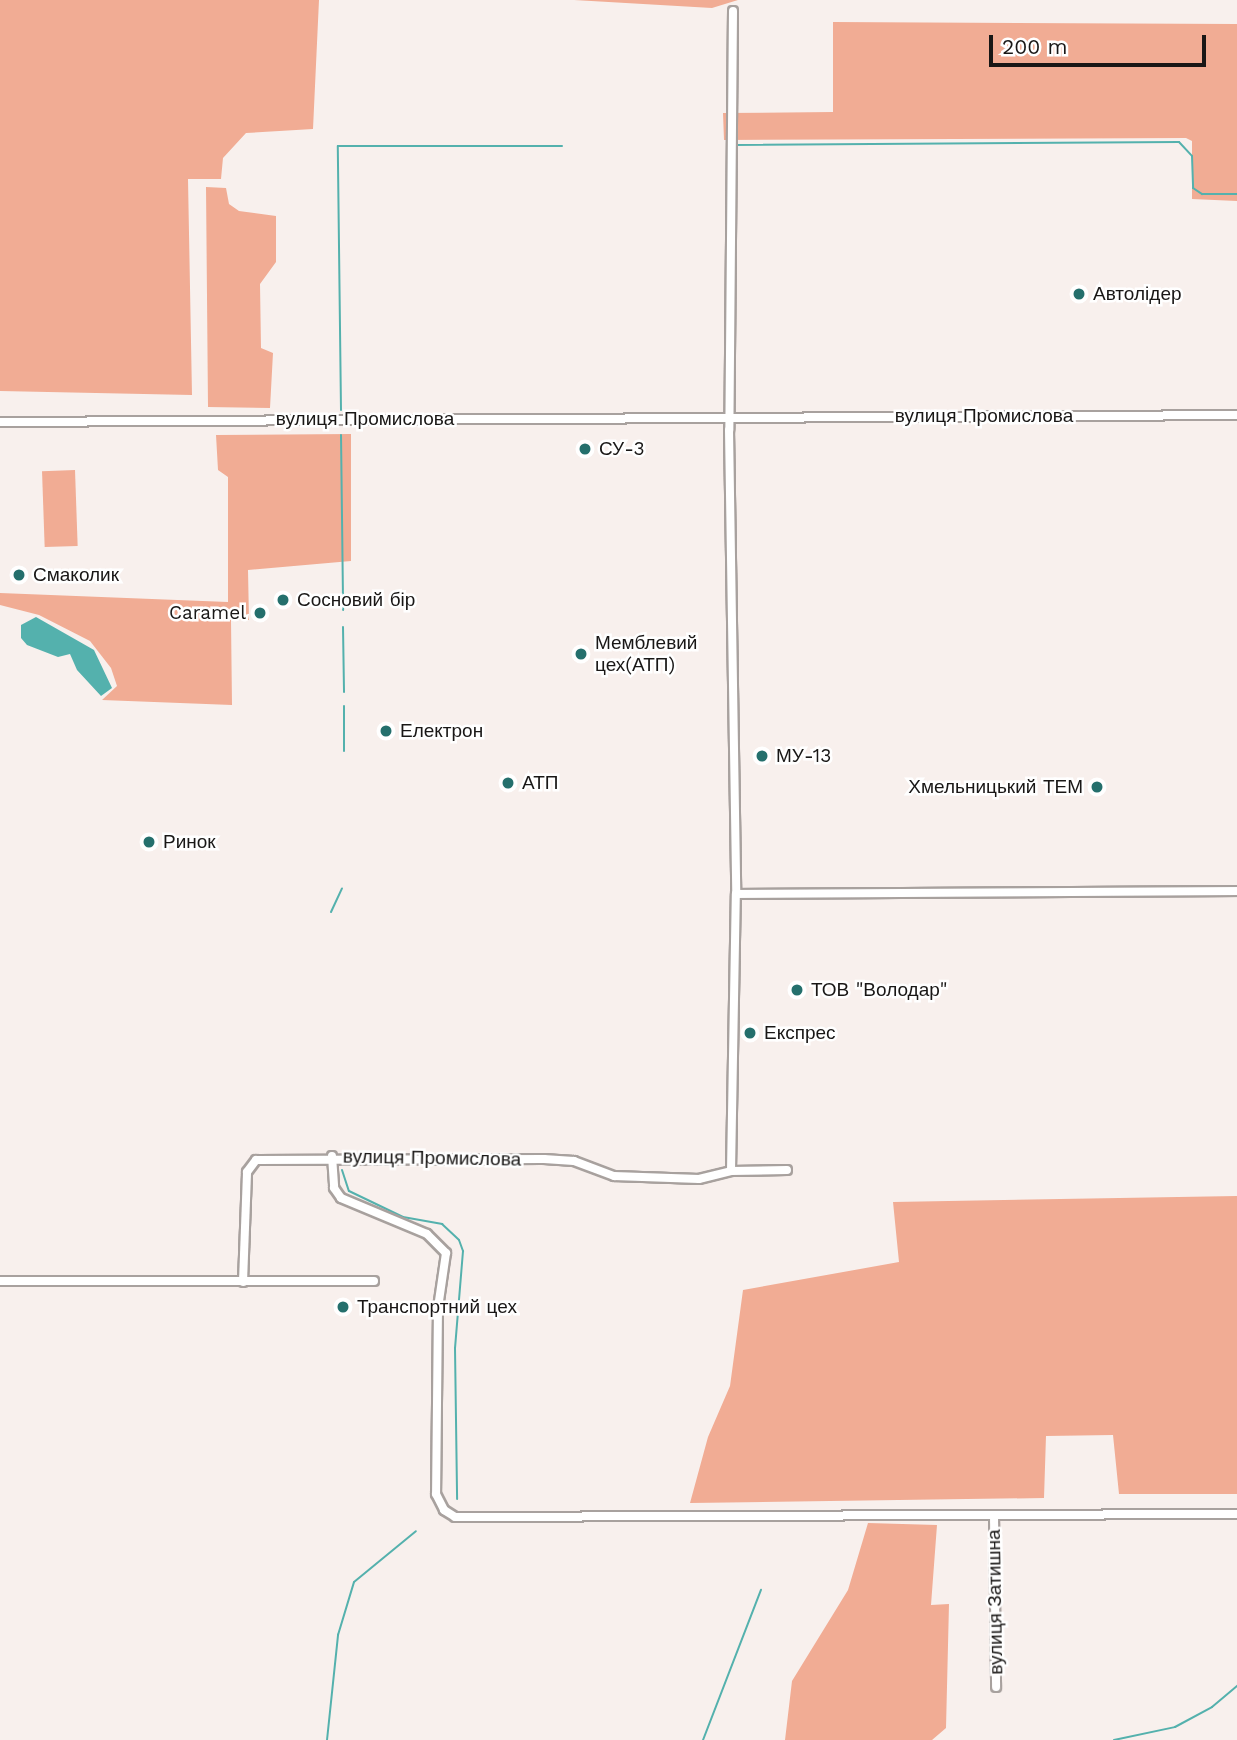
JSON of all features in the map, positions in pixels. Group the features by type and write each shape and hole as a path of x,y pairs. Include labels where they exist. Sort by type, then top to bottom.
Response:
{"street":[{"path":"730,1171 736,894 730,417 733,12"},
{"name":"вулиця Промислова","path":"0,422 1237,415"},
{"path":"736,894 1237,891"},
{"path":"332,1156 334,1188 341,1198 427,1234 446,1253 438,1308 436,1494 444,1510 455,1517 1237,1514"},
{"name":"вулиця Промислова","path":"243,1282 249,1165 260,1159 332,1156 574,1161 614,1176 699,1179 730,1171 787,1170"},
{"path":"0,1281 374,1282"},
{"name":"вулиця Затишна","path":"994,1516 996,1687"}],"shaded area":[{"path":"0,0 319,0 313,129 246,133 223,158 221,179 188,179 192,395 0,391"},
{"path":"574,0 738,0 712,8"},
{"path":"833,22 1237,24 1237,201 1192,199 1192,141 1186,138 724,140 723,113 833,112"},
{"path":"206,187 226,188 229,204 239,211 276,216 276,262 260,284 261,348 273,353 270,408 208,407"},
{"path":"351,434 351,561 248,570 249,620 231,620 232,705 102,700 117,686 111,668 90,641 39,615 0,605 0,593 228,602 228,477 218,470 216,435"},
{"path":"75,470 78,546 45,547 42,471"},
{"path":"1237,1196 1237,1494 1119,1494 1113,1435 1046,1436 1044,1498 690,1503 708,1437 730,1386 743,1290 899,1262 893,1202"},
{"path":"868,1523 937,1525 931,1605 949,1604 946,1728 932,1740 785,1740 792,1681 848,1590"}],"water":[{"path":"36,617 94,650 112,688 101,696 77,670 70,654 58,657 27,645 21,638 21,625"}],"waterway":[{"path":"734,145 1179,142 1192,156 1193,188 1202,194 1237,194"},
{"path":"341,410 338,146 562,146"},
{"path":"341,435 343,610"},
{"path":"343,627 344,692"},
{"path":"344,706 344,751"},
{"path":"331,912 342,888"},
{"path":"342,1170 349,1191 403,1217 442,1224 459,1240 463,1251 455,1348 457,1499"},
{"path":"327,1740 338,1635 354,1582 416,1531"},
{"path":"703,1740 761,1590"},
{"path":"1114,1740 1175,1727 1212,1707 1237,1686"}],"place":[{"name":"Автолідер","path":"1079,294"},
{"name":"СУ-3","path":"585,449"},
{"name":"Смаколик","path":"19,575"},
{"name":"Сосновий бір","path":"283,600"},
{"name":"Caramel","path":"260,613"},
{"name":"Мемблевий цех(АТП)","path":"581,654"},
{"name":"Електрон","path":"386,731"},
{"name":"МУ-13","path":"762,756"},
{"name":"АТП","path":"508,783"},
{"name":"Хмельницький ТЕМ","path":"1097,787"},
{"name":"Ринок","path":"149,842"},
{"name":"ТОВ \"Володар\"","path":"797,990"},
{"name":"Експрес","path":"750,1033"},
{"name":"Транспортний цех","path":"343,1307"}]}
